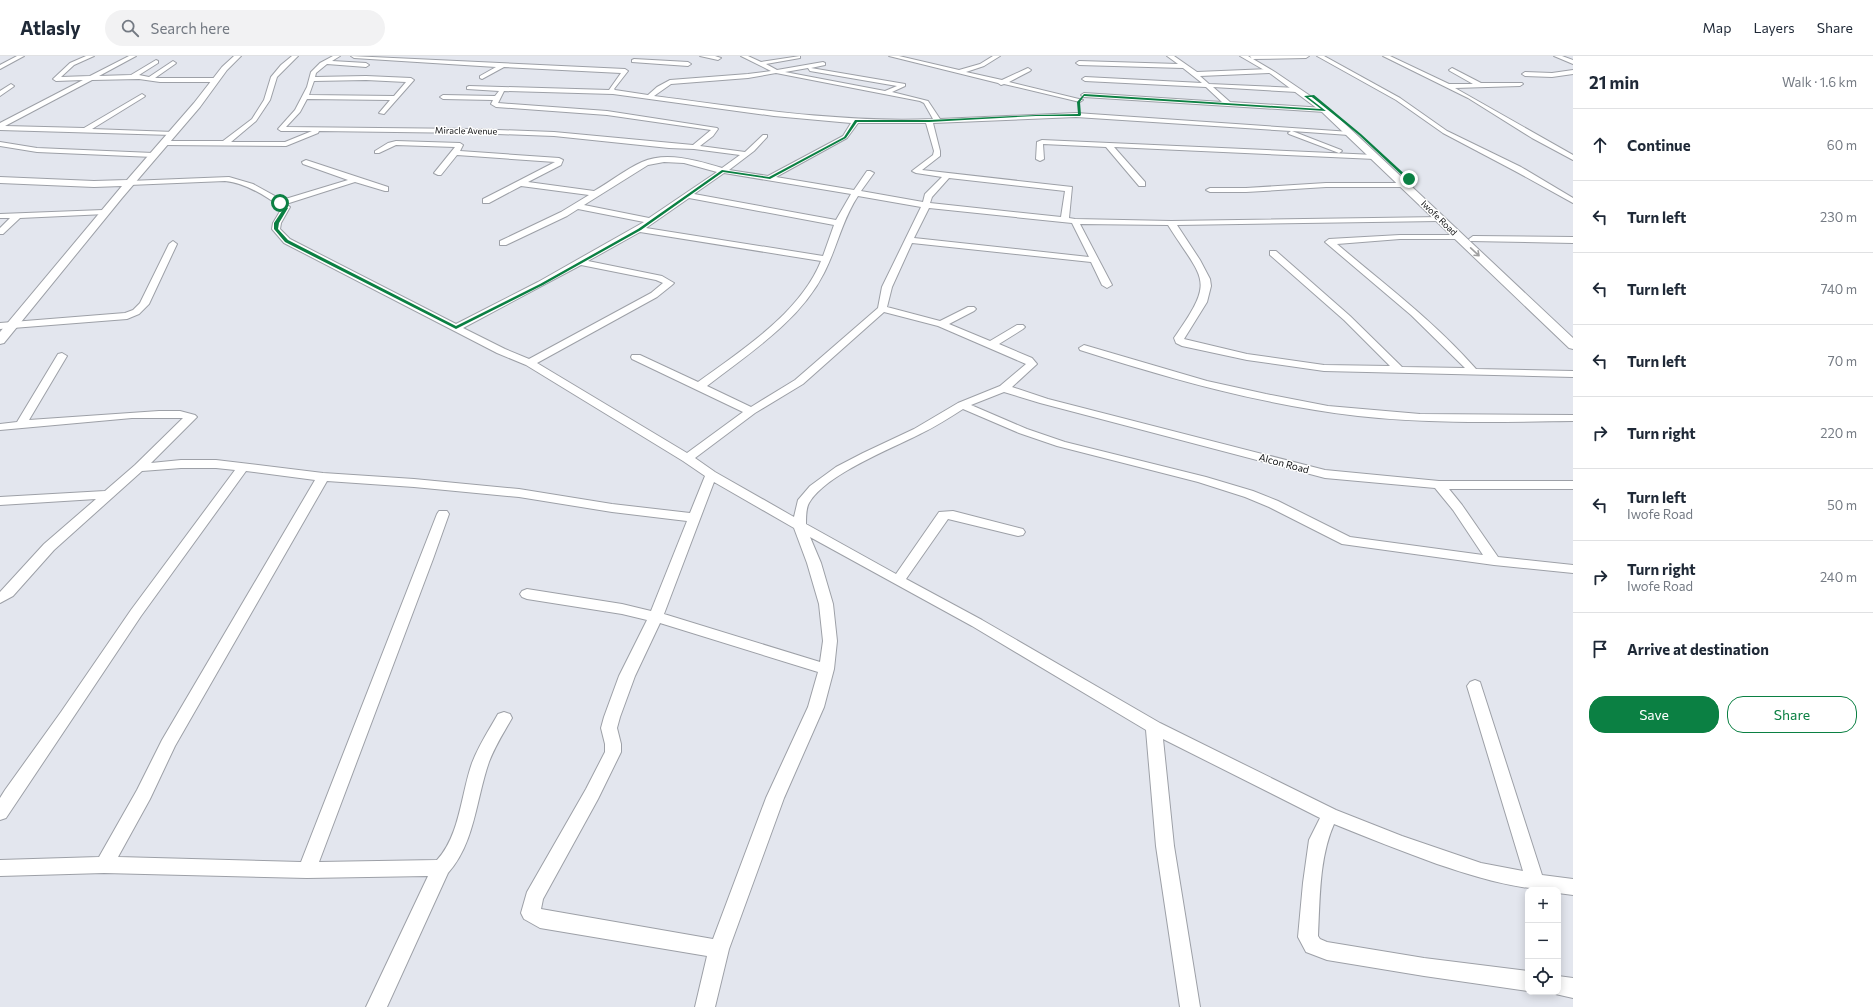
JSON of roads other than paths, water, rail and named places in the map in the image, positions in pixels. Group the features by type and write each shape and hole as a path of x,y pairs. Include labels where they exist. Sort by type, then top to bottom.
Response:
{"street":[{"path":"0,68 21,56"},
{"path":"91,56 72,64 56,79 151,78 215,80"},
{"path":"0,127 133,56"},
{"path":"0,340 104,212 203,99 225,67 238,56"},
{"path":"225,143 254,120 267,100 274,77 283,66 295,56"},
{"name":"Miracle Avenue","path":"337,56 326,62 313,73 305,97 298,111 281,129 472,131 554,134 669,146 694,147 746,154"},
{"path":"356,56 413,61 625,71"},
{"path":"413,61 424,56"},
{"path":"703,56 718,58"},
{"path":"744,56 778,72 926,102 938,121"},
{"path":"892,56 1001,83 1082,98 1325,110"},
{"path":"956,72 982,65 997,56"},
{"path":"1170,56 1195,74 1229,105"},
{"path":"1248,56 1306,56"},
{"name":"Iwofe Road","path":"1248,56 1305,94 1325,110 1406,185 1439,219 1573,345"},
{"name":"Iwofe Road","path":"1248,56 1305,94 1360,135 1473,238 1573,333"},
{"path":"1320,56 1398,99 1444,132 1518,170 1573,202"},
{"path":"1386,56 1480,102 1534,137 1573,158"},
{"path":"1557,56 1573,62"},
{"path":"760,64 798,57"},
{"path":"1077,57 1085,79 1082,98 1078,109 1080,115"},
{"path":"613,92 611,89 636,59 688,64"},
{"path":"131,78 156,62"},
{"path":"326,62 376,65"},
{"path":"151,78 173,63"},
{"path":"1079,63 1184,66"},
{"path":"650,96 659,88 670,82 748,76 823,64"},
{"path":"482,77 503,65"},
{"path":"801,68 903,85 886,93"},
{"path":"1001,83 1028,70"},
{"path":"1452,70 1482,86"},
{"path":"1195,74 1269,71"},
{"path":"1525,74 1573,72"},
{"path":"311,80 366,78 411,80 382,113"},
{"path":"1085,79 1206,84 1305,94"},
{"path":"1447,86 1520,84"},
{"path":"0,94 11,86"},
{"path":"469,88 613,92 774,114 856,121 938,121 1080,115 1349,132"},
{"path":"503,88 494,104 496,105 607,113 715,129 711,135 694,147"},
{"path":"84,131 142,96"},
{"path":"305,97 395,98"},
{"path":"444,97 497,98"},
{"path":"769,178 845,137 856,121"},
{"path":"929,121 937,151 936,156 916,171 947,176 1069,188 1065,221"},
{"path":"0,127 172,133"},
{"path":"1279,128 1350,156"},
{"path":"163,143 286,144 320,130"},
{"path":"438,173 472,131"},
{"path":"456,328 529,291 639,229 746,154 764,136"},
{"path":"1040,159 1040,142 1375,157"},
{"path":"377,152 390,144 396,143 460,145"},
{"path":"0,144 37,150 153,155"},
{"path":"1108,145 1142,184"},
{"path":"455,153 559,160 558,163 486,200"},
{"path":"503,242 537,228 577,206 651,161 682,161 723,171 926,205 1065,221 1171,223 1439,219"},
{"path":"306,162 385,189"},
{"path":"700,386 768,331 796,305 820,274 839,223 854,193 870,172"},
{"path":"687,458 751,411 799,382 882,309 887,287 926,205 928,196 947,176"},
{"path":"0,180 94,184 177,180 236,180 254,187 286,208 276,223 276,229 287,241 501,351 530,363 687,458 712,475 898,581 977,623 1154,727 1330,815 1397,842 1481,871 1534,882 1573,887"},
{"path":"280,203 355,180"},
{"path":"519,183 596,194"},
{"path":"1210,190 1246,190 1326,185 1406,185"},
{"path":"686,195 839,223"},
{"path":"577,206 650,221"},
{"path":"0,216 104,212"},
{"path":"0,232 17,216"},
{"path":"1075,221 1107,285"},
{"path":"1171,223 1203,273 1206,283 1200,304 1179,338 1182,342 1218,352 1324,368 1573,374"},
{"path":"639,229 825,259"},
{"path":"1459,237 1400,237 1329,242 1414,313 1458,354 1473,371"},
{"path":"1473,238 1573,240"},
{"path":"909,240 1095,260"},
{"path":"0,326 103,319 127,316 136,312 144,304 173,244"},
{"path":"1274,252 1347,318 1398,369"},
{"path":"530,363 654,295 669,283 659,278 580,262"},
{"path":"705,1007 719,949 775,798 816,707 826,669 830,641 826,604 814,563 799,525 802,503 814,489 827,479 867,455 918,431 962,405 1004,388 1032,364 1028,360 992,344 941,324 882,309"},
{"path":"941,324 971,309"},
{"path":"992,344 1020,327"},
{"path":"1084,348 1150,369 1208,384 1328,409 1367,414 1450,418 1573,418"},
{"path":"21,425 62,356"},
{"path":"636,357 751,411"},
{"name":"Alcon Road","path":"1004,388 1051,403 1208,442 1325,474 1381,481 1439,485 1573,485"},
{"path":"962,405 1060,444 1158,468 1250,494 1275,504 1329,534 1347,540 1494,561 1573,569"},
{"path":"0,427 135,415 191,417 139,468 50,547 8,593 0,598"},
{"path":"139,468 181,464 216,464 323,477 519,493 612,508 695,518"},
{"path":"0,813 136,612 243,467"},
{"path":"712,475 656,617 627,676 612,717 609,728 613,744 613,752 592,794 534,898 531,913 540,919 719,949"},
{"path":"104,865 144,794 168,744 323,477"},
{"path":"1439,485 1458,508 1494,561"},
{"path":"0,501 107,495"},
{"path":"307,870 364,720 409,608 443,514"},
{"path":"898,581 944,515 953,515 1018,532"},
{"path":"527,594 622,608 826,669"},
{"path":"1475,686 1534,882"},
{"path":"376,1007 441,868 445,865 458,840 481,762 504,718"},
{"path":"1154,727 1165,846 1190,1007"},
{"path":"1330,815 1318,840 1312,883 1308,938 1313,946 1327,951 1424,967 1525,980"},
{"path":"0,868 104,865 307,870 441,868"},
{"path":"1561,986 1573,988"}]}
